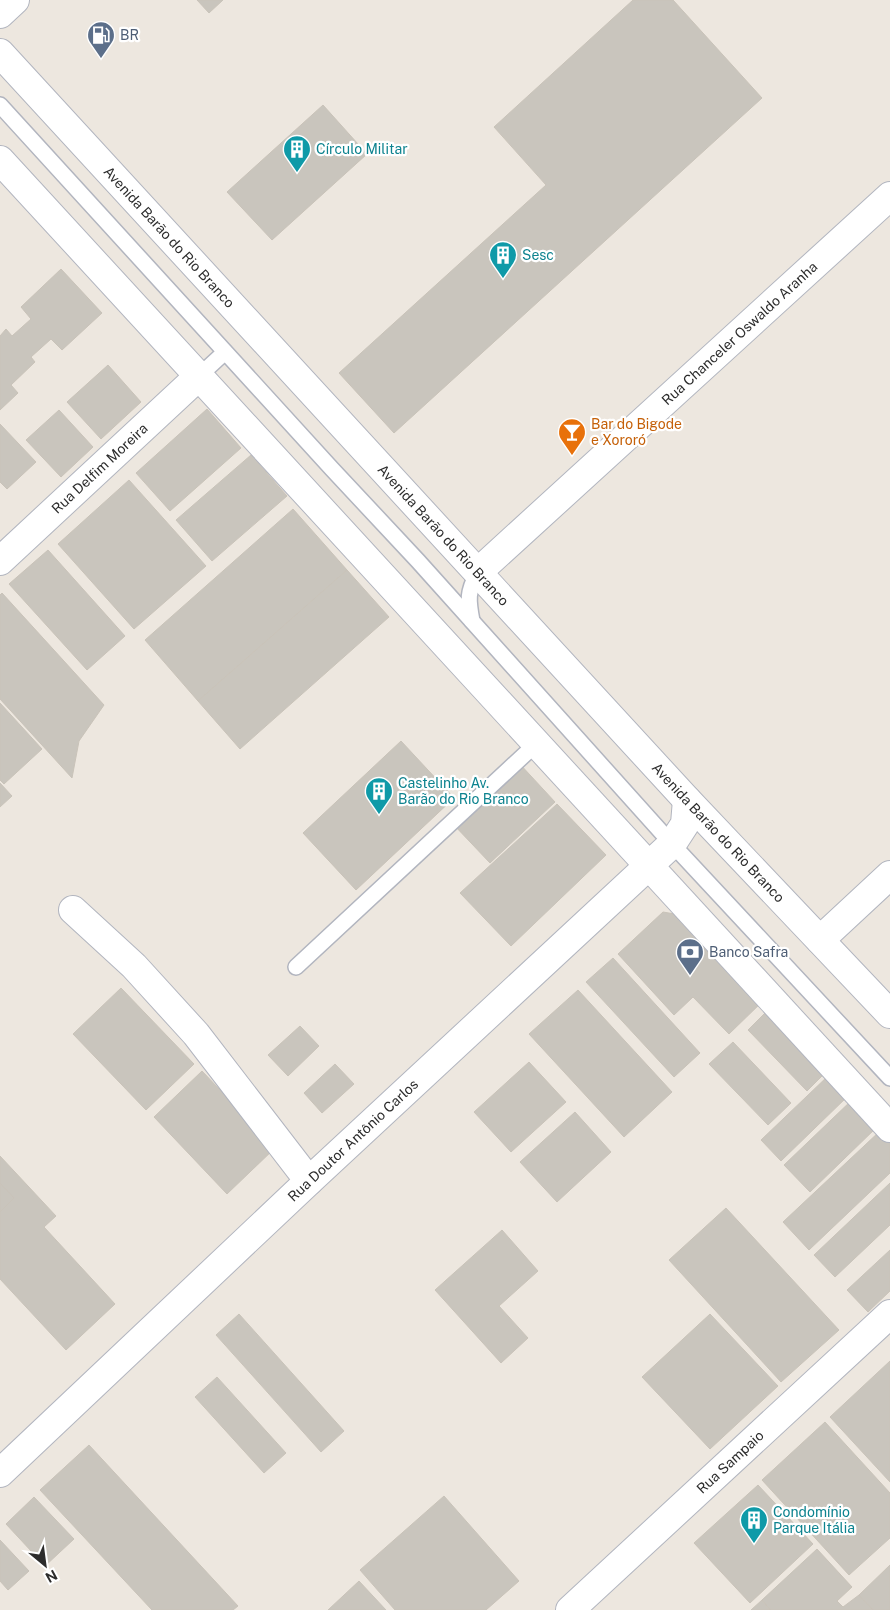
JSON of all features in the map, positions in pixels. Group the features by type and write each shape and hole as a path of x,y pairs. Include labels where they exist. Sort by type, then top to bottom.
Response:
{"main road":[{"path":"0,14 15,0"},
{"name":"Avenida Barão do Rio Branco","path":"0,53 687,800 890,1014"},
{"path":"0,160 890,1128"},
{"name":"Rua Chanceler Oswaldo Aranha","path":"478,572 890,196"},
{"name":"Rua Delfim Moreira","path":"0,561 199,376"},
{"name":"Rua Doutor Antônio Carlos","path":"0,1473 672,844 685,824 687,800"},
{"path":"820,940 890,875"},
{"path":"73,910 134,966 196,1034 310,1181"},
{"name":"Rua Sampaio","path":"570,1610 890,1314"}],"lane":[{"path":"0,105 672,844 890,1078"},
{"path":"199,376 225,352"},
{"path":"472,622 468,598 470,585 478,572"},
{"path":"296,966 537,743"}],"building":[{"path":"197,0 223,0 209,13"},
{"name":"Sesc","path":"633,0 673,0 762,98 394,433 339,373 546,185 494,127"},
{"name":"Círculo Militar","path":"323,105 367,154 272,240 227,192"},
{"path":"61,269 102,313 62,350 51,339 31,357 35,362 11,385 18,393 0,410 0,336 6,329 12,336 31,319 21,307"},
{"path":"108,365 141,402 101,439 67,402"},
{"path":"207,409 241,448 170,511 136,473"},
{"path":"59,410 93,447 61,477 26,440"},
{"path":"0,424 36,462 7,489 0,482"},
{"path":"251,455 287,496 212,561 176,520"},
{"path":"129,480 206,566 134,629 58,544"},
{"path":"293,509 347,570 198,701 145,640"},
{"path":"48,550 125,636 87,670 9,584"},
{"path":"347,570 389,617 240,749 198,701"},
{"path":"2,593 104,705 79,741 72,778 0,699 0,595"},
{"path":"0,703 42,749 4,784 0,780"},
{"name":"Castelinho Av. Barão do Rio Branco","path":"401,741 454,798 356,890 303,833"},
{"path":"518,762 555,802 490,863 453,824"},
{"path":"0,783 12,796 0,807"},
{"path":"557,804 606,855 511,946 460,893"},
{"name":"Banco Safra","path":"663,912 686,916 764,1000 729,1034 693,997 674,1015 618,954"},
{"path":"613,958 700,1053 674,1077 586,982"},
{"path":"121,988 194,1064 146,1110 73,1034"},
{"path":"578,990 672,1092 624,1137 529,1034"},
{"path":"771,1007 829,1069 807,1091 748,1030"},
{"path":"300,1026 319,1046 288,1076 268,1055"},
{"path":"733,1042 791,1103 768,1125 709,1064"},
{"path":"529,1062 566,1102 511,1152 474,1112"},
{"path":"335,1064 354,1084 322,1113 304,1093"},
{"path":"202,1071 275,1148 227,1194 154,1117"},
{"path":"829,1075 849,1095 781,1161 761,1140"},
{"path":"853,1099 878,1126 810,1192 784,1165"},
{"path":"575,1112 611,1152 557,1202 520,1162"},
{"path":"880,1131 890,1142 890,1173 809,1250 783,1222"},
{"path":"0,1156 56,1216 44,1227 115,1304 66,1350 0,1279"},
{"path":"0,1183 14,1198 0,1212"},
{"path":"890,1183 890,1225 835,1277 814,1255"},
{"path":"726,1208 839,1330 781,1382 669,1260"},
{"path":"502,1230 538,1271 499,1306 528,1338 501,1363 435,1290"},
{"path":"890,1250 890,1291 868,1312 847,1290"},
{"path":"239,1314 344,1431 321,1452 216,1335"},
{"path":"710,1314 778,1386 710,1449 642,1377"},
{"path":"890,1361 890,1482 830,1417"},
{"path":"217,1377 286,1453 264,1473 195,1397"},
{"path":"825,1422 890,1493 890,1538 849,1575 762,1480"},
{"path":"89,1445 238,1606 233,1610 152,1610 40,1490"},
{"name":"Condomínio Parque Itália","path":"758,1485 813,1544 750,1603 694,1543"},
{"path":"444,1496 519,1581 486,1610 395,1610 360,1570"},
{"path":"34,1497 74,1539 45,1566 6,1524"},
{"path":"0,1540 29,1571 8,1590 0,1581"},
{"path":"817,1549 852,1587 837,1601 843,1607 859,1595 873,1610 770,1610 762,1600"},
{"path":"890,1565 890,1610 873,1610 859,1595"},
{"path":"359,1581 386,1610 328,1610"},
{"path":"762,1600 770,1610 751,1610"}],"place":[{"name":"BR","path":"101,59"},
{"name":"Círculo Militar","path":"297,173"},
{"name":"Sesc","path":"503,279"},
{"name":"Bar do Bigode e Xororó","path":"572,456"},
{"name":"Castelinho Av. Barão do Rio Branco","path":"379,815"},
{"name":"Banco Safra","path":"690,976"},
{"name":"Condomínio Parque Itália","path":"754,1544"}]}
